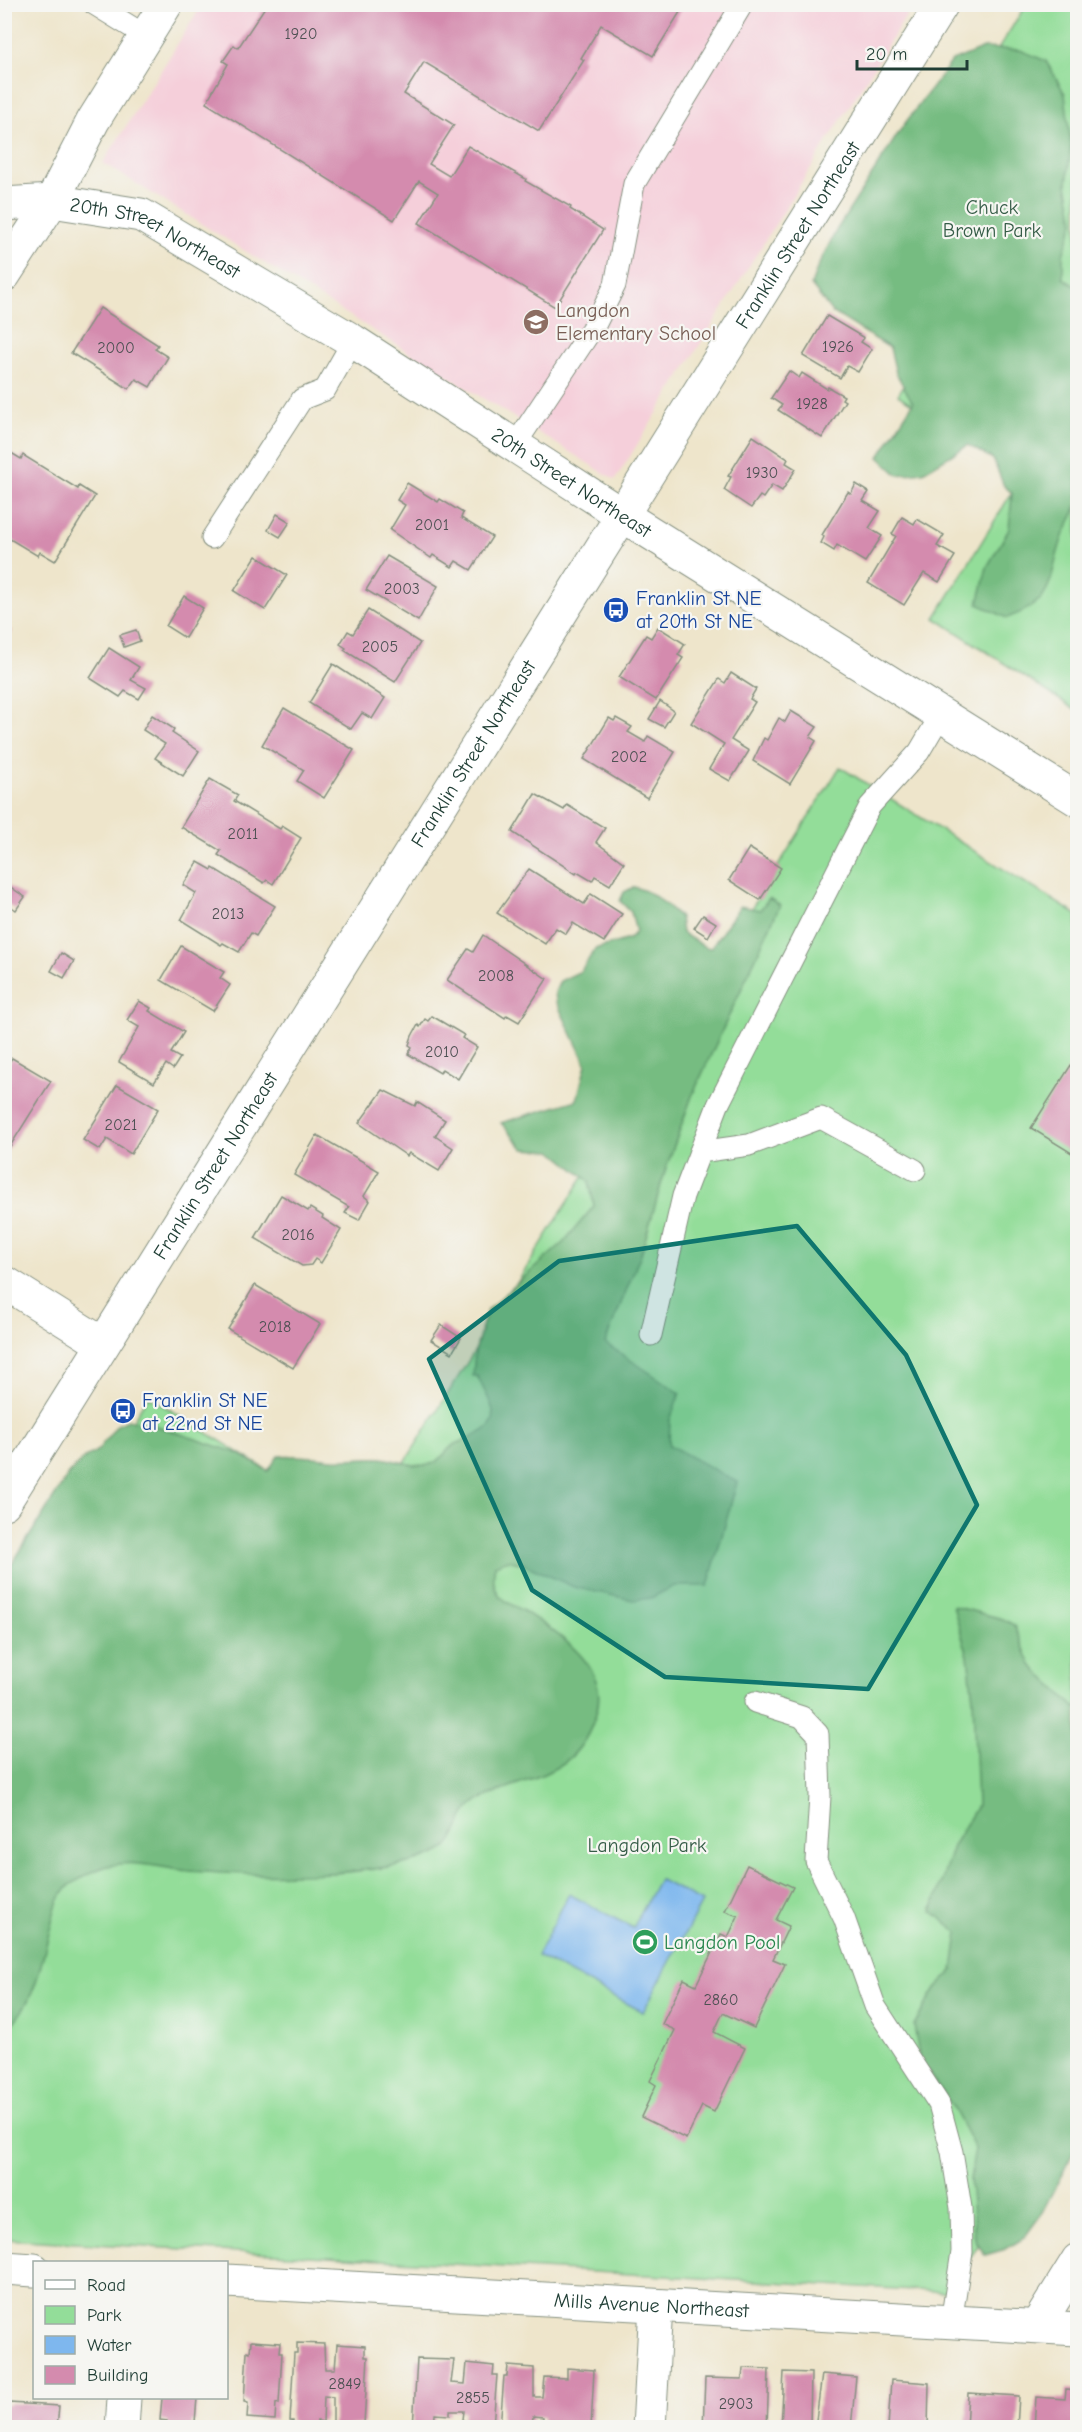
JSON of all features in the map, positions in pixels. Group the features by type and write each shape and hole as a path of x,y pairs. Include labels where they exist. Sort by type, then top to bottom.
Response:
{"street":[{"path":"4,275 52,201 93,121 166,4"},
{"name":"Franklin Street Northeast","path":"4,1503 942,4"},
{"name":"20th Street Northeast","path":"4,204 52,201 141,215 353,341 622,515 942,713 1077,800"},
{"path":"4,1282 104,1344"},
{"path":"1037,2326 1077,2260"},
{"path":"4,2268 33,2270"},
{"name":"Mills Avenue Northeast","path":"228,2281 1077,2329"},
{"path":"649,2427 656,2306"},
{"path":"122,2427 124,2399"}],"lane":[{"path":"94,4 146,36"},
{"path":"515,445 596,323 615,285 634,184 740,9"},
{"path":"212,538 302,399 325,390 353,341"},
{"path":"651,1335 683,1197 718,1105 870,806 919,752 942,713"},
{"path":"700,1152 750,1145 821,1118 915,1170"},
{"path":"755,1702 802,1717 818,1734 820,1796 816,1861 844,1918 875,2006 939,2104 952,2152 961,2208 962,2252 951,2322"}],"highlighted area":[{"path":"797,1226 906,1355 977,1505 868,1689 665,1677 532,1590 429,1359 559,1261"}],"shaded area":[{"name":"Langdon Elementary School","path":"202,5 913,5 615,480 103,163"}],"green space":[{"name":"Chuck Brown Park","path":"1026,5 1077,5 1077,711 935,618 1022,476 898,395 955,296 832,313"},
{"name":"Chuck Brown Park","path":"984,48 1020,50 1046,61 1065,94 1071,145 1067,184 1074,222 1063,255 1063,278 1078,288 1077,505 1062,539 1048,588 1035,604 1007,618 978,604 987,567 1009,529 1012,493 1004,486 993,459 968,445 923,472 898,475 879,457 913,403 896,373 890,348 832,312 811,285 837,229 903,126 952,61"},
{"name":"Langdon Park","path":"840,767 1077,915 1077,2087 949,2292 5,2239 4,1626 148,1396 351,1522 370,1518"},
{"path":"634,887 653,895 680,917 682,933 705,947 711,948 740,906 760,910 769,898 780,905 692,1096 665,1171 641,1254 605,1343 680,1393 670,1420 669,1445 737,1482 708,1586 674,1586 651,1598 633,1600 574,1587 523,1564 508,1560 495,1565 495,1585 501,1597 565,1640 588,1665 595,1679 599,1694 597,1710 589,1733 565,1762 550,1771 478,1801 466,1812 451,1842 445,1848 438,1853 414,1861 384,1867 316,1874 215,1873 144,1864 121,1864 95,1871 69,1886 59,1899 34,1986 23,2009 5,2032 5,1575 68,1475 82,1460 98,1450 117,1425 128,1420 151,1424 240,1454 268,1471 278,1456 339,1459 380,1458 415,1465 428,1465 440,1459 454,1445 491,1424 493,1410 490,1401 477,1376 473,1376 475,1352 487,1310 563,1243 594,1206 589,1181 552,1151 524,1149 501,1123 577,1100 586,1064 556,1001 555,992 560,981 581,971 595,949 629,939 636,932 631,912 620,901 624,892"},
{"path":"953,1606 1003,1619 1014,1625 1031,1665 1077,1709 1077,2145 1040,2216 1024,2238 1006,2249 985,2255 975,2239 970,2179 975,2149 954,2109 920,2061 914,2025 936,1988 953,1971 958,1932 932,1911 953,1846 977,1806 973,1699 968,1656"}],"water":[{"path":"659,1879 702,1902 643,2012 537,1956 569,1894 633,1928"}],"building":[{"path":"260,4 685,4 653,56 601,25 581,58 584,60 539,131 424,62 404,94 454,125 429,164 449,176 468,146 571,207 570,209 603,230 555,307 419,223 438,193 419,181 394,220 206,103 228,64 223,61 234,45 238,48 265,7"},
{"path":"100,308 158,345 155,349 168,357 150,387 136,379 129,389 71,353"},
{"path":"827,316 864,338 861,342 872,349 858,372 847,366 840,378 803,356"},
{"path":"789,371 799,378 802,373 827,389 828,387 844,396 842,399 845,401 822,438 778,410 782,405 771,398"},
{"path":"753,436 788,459 786,463 796,469 782,491 772,485 763,498 760,496 751,508 724,490 731,477 728,476"},
{"path":"8,451 21,459 23,455 78,489 79,486 95,496 55,561 40,552 38,556 5,536 5,457"},
{"path":"407,483 438,502 440,499 463,513 461,518 492,537 471,570 456,561 452,567 433,555 431,558 390,530 405,505 397,500"},
{"path":"856,484 869,492 863,501 880,511 869,528 882,536 865,562 837,545 834,551 821,543 824,537 822,535 848,492 851,494"},
{"path":"277,514 290,522 280,537 268,530"},
{"path":"902,517 914,524 917,519 944,535 937,546 955,556 939,582 924,573 904,605 868,583 896,536 892,534"},
{"path":"256,556 287,575 265,610 234,591"},
{"path":"387,556 438,586 418,621 366,590"},
{"path":"184,596 203,608 185,638 166,626"},
{"path":"368,610 420,643 395,682 344,650 346,648 340,644 348,631 353,634"},
{"path":"4,627 12,631 4,644"},
{"path":"658,627 685,644 678,655 683,658 656,700 619,677 646,635 651,638"},
{"path":"136,630 140,641 124,647 120,635"},
{"path":"109,648 139,667 131,680 146,688 139,699 125,691 120,697 90,678"},
{"path":"333,664 385,698 372,719 362,713 351,729 309,703"},
{"path":"731,673 756,689 750,699 755,702 731,740 749,751 730,781 709,769 724,744 691,723 719,679 725,683"},
{"path":"660,701 674,711 664,727 649,719"},
{"path":"284,708 354,750 324,798 297,781 304,770 262,745"},
{"path":"791,711 817,727 810,737 816,741 790,784 753,761 764,738 767,740 779,718 785,722"},
{"path":"152,715 174,729 172,733 199,751 183,776 155,758 165,744 143,730"},
{"path":"609,718 614,721 616,718 632,727 628,732 645,742 648,736 675,752 647,798 584,759"},
{"path":"210,779 238,795 234,801 280,829 282,826 301,838 273,884 267,880 264,883 218,855 221,851 181,827"},
{"path":"535,794 564,810 567,805 605,828 596,842 624,863 610,885 595,876 592,881 577,872 576,874 512,832"},
{"path":"749,848 781,868 760,900 729,880"},
{"path":"198,862 212,870 213,868 275,906 256,936 251,933 239,952 223,943 221,945 181,920 196,893 183,885"},
{"path":"529,869 584,904 591,894 622,914 604,942 573,923 566,934 556,928 545,944 497,913"},
{"path":"6,884 25,897 16,910 4,902"},
{"path":"703,915 716,923 708,937 694,928"},
{"path":"483,935 547,979 519,1022 507,1015 505,1018 447,980 468,949 473,952"},
{"path":"181,946 224,972 220,978 230,985 213,1011 161,980"},
{"path":"61,953 74,961 64,978 51,971"},
{"path":"139,1001 151,1008 149,1011 184,1032 171,1053 180,1058 173,1069 166,1064 154,1083 119,1062 139,1027 127,1020"},
{"path":"432,1016 464,1035 462,1038 477,1047 458,1079 442,1069 440,1073 408,1054 412,1047 409,1045 412,1036 418,1025 420,1027 425,1019 428,1021"},
{"path":"1078,1054 1078,1157 1031,1128"},
{"path":"12,1058 51,1081 4,1156 4,1069"},
{"path":"117,1085 158,1109 131,1154 107,1139 100,1150 83,1140"},
{"path":"383,1090 415,1106 417,1102 445,1120 435,1136 453,1148 439,1171 409,1153 407,1156 359,1123"},
{"path":"317,1135 379,1171 364,1196 370,1201 359,1220 345,1213 349,1207 294,1175"},
{"path":"281,1195 308,1211 310,1208 341,1230 321,1263 315,1259 311,1265 302,1266 255,1238"},
{"path":"255,1285 320,1324 293,1368 228,1329"},
{"path":"441,1325 461,1338 452,1353 431,1340"},
{"path":"747,1865 793,1887 776,1920 789,1926 773,1959 785,1964 754,2028 723,2013 714,2032 745,2048 714,2112 702,2106 686,2139 641,2117 656,2085 650,2081 675,2030 662,2024 684,1979 696,1985 721,1934 728,1937 738,1916 725,1911"},
{"path":"251,2341 280,2343 279,2353 282,2353 279,2404 276,2403 275,2420 247,2418 248,2403 244,2402 247,2351 250,2352"},
{"path":"297,2343 324,2344 325,2369 335,2369 337,2344 365,2346 365,2357 368,2357 364,2424 333,2428 333,2397 324,2396 323,2422 317,2421 317,2428 293,2428 293,2421 290,2421 294,2353 297,2353"},
{"path":"417,2359 454,2360 451,2383 465,2384 467,2363 494,2366 493,2375 497,2375 493,2426 462,2428 464,2411 450,2411 450,2415 435,2414 434,2428 413,2428"},
{"path":"508,2366 534,2368 534,2397 542,2397 544,2377 567,2378 567,2368 594,2370 591,2428 542,2428 543,2417 533,2416 532,2428 500,2428 504,2376 507,2376"},
{"path":"743,2368 769,2369 767,2428 703,2428 705,2378 742,2379"},
{"path":"784,2372 811,2373 810,2428 781,2428"},
{"path":"822,2374 856,2377 851,2428 815,2428"},
{"path":"891,2380 929,2383 928,2428 888,2428"},
{"path":"1066,2389 1078,2390 1078,2428 1034,2428 1036,2397 1065,2399"},
{"path":"968,2393 1019,2396 1017,2428 966,2428"},
{"path":"162,2399 197,2399 195,2422 192,2422 192,2428 167,2428 167,2421 160,2420"},
{"path":"9,2403 59,2406 57,2428 4,2428 4,2405 9,2405"}],"place":[{"name":"Langdon Elementary School","path":"536,322"},
{"name":"Franklin St NE at 20th St NE","path":"616,610"},
{"name":"Franklin St NE at 22nd St NE","path":"123,1411"},
{"name":"Langdon Pool","path":"645,1942"}]}
